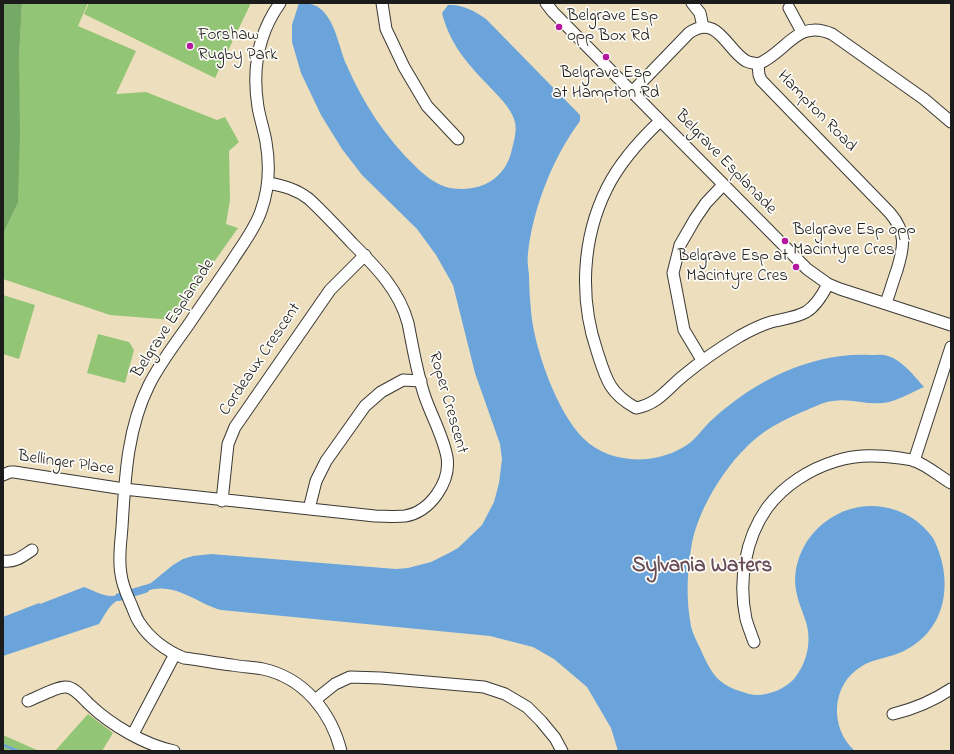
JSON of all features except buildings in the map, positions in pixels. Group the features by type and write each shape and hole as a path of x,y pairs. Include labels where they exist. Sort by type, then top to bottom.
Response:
{"street":[{"name":"Belgrave Esplanade","path":"280,3 270,19 260,43 255,70 258,107 266,143 268,183 261,213 254,227 207,299 164,359 149,385 135,422 124,489 121,574 138,621 153,639 175,654 184,658 264,670 297,684 322,708 337,737 341,751"},
{"path":"382,3 386,29 404,67 427,106 458,139"},
{"name":"Belgrave Esplanade","path":"546,3 553,12 800,263 817,277 828,284 951,325"},
{"path":"632,92 689,33 697,28 703,27 700,13 692,3"},
{"path":"789,8 802,32"},
{"name":"Hampton Road","path":"703,27 711,28 717,31 746,61 758,64 759,75 762,80 890,213 900,226 903,239 902,255 886,303"},
{"path":"758,64 771,57 802,32 824,30 832,34 924,99 951,122"},
{"path":"660,121 645,135 625,159 607,187 591,234 586,264 585,282 588,318 593,340 606,378 618,396 636,408 651,404 702,360 742,335 770,323 806,312 819,299 828,284"},
{"name":"Roper Crescent","path":"124,489 222,501 375,516 406,516 429,504 438,494 447,474 445,447 425,396 405,313 391,286 382,273 309,199 289,187 268,183"},
{"path":"702,360 684,330 673,273 680,245 706,203 723,185"},
{"name":"Cordeaux Crescent","path":"222,501 228,444 235,427 330,290 364,255"},
{"path":"914,461 951,347"},
{"path":"309,509 316,481 326,461 365,406 381,392 404,380 421,381"},
{"path":"754,642 746,619 743,577 747,554 755,530 767,508 793,483 807,473 828,463 866,455 914,461 926,466 951,483"},
{"name":"Bellinger Place","path":"3,475 14,472 124,489"},
{"path":"3,561 12,561 21,558 32,550"},
{"path":"133,734 175,654"},
{"path":"315,700 335,684 350,677 381,678 484,687 505,694 527,707 555,738 562,751"},
{"path":"28,701 62,687 71,688 98,712 133,734 152,744 174,751"},
{"path":"893,714 913,709 938,698 951,689"}],"green space":[{"path":"3,3 22,3 19,59 20,135 18,203 3,234"},
{"path":"22,3 88,3 78,26 136,51 116,94 146,92 217,120 225,117 239,142 229,151 230,200 226,224 238,228 173,320 110,315 3,279 3,234 18,203 19,59"},
{"name":"Forshaw Rugby Park","path":"89,3 251,3 215,78 84,14"},
{"path":"3,295 35,305 19,359 3,354"},
{"path":"98,334 129,342 134,350 125,383 87,373"},
{"path":"88,714 113,733 102,751 55,751"},
{"path":"3,735 39,751 3,751"}],"water":[{"path":"299,3 315,5 328,17 335,31 344,59 353,80 376,119 394,144 415,166 436,183 445,187 461,189 472,188 490,182 498,176 509,159 516,129 515,122 507,106 472,68 449,34 442,13 448,5 468,9 486,19 580,115 580,121 561,150 553,167 534,218 528,253 529,288 533,326 548,379 573,427 593,447 605,453 631,459 644,459 670,454 691,442 714,418 730,404 748,392 786,371 827,358 849,355 886,355 903,365 924,387 899,399 888,402 871,403 839,400 825,403 793,416 767,430 741,452 718,482 700,516 691,549 688,587 689,616 693,634 704,657 714,675 726,685 749,694 761,695 779,690 790,683 798,673 805,659 808,645 808,630 797,596 795,579 803,548 812,535 823,524 836,515 851,509 867,506 883,507 890,508 911,517 923,526 933,538 940,554 944,570 945,586 943,602 938,616 930,630 919,642 904,651 862,666 852,674 844,684 839,695 837,707 841,731 855,751 618,751 611,728 587,687 554,659 533,647 490,636 221,610 172,590 152,589 136,594 134,589 151,583 183,559 211,554 396,569 408,568 431,562 458,548 482,525 494,502 499,483 502,459 500,444 475,373 453,285 436,255 417,229 362,175 342,149 321,115 301,73 292,42 292,25"},
{"path":"84,587 105,595 118,595 120,599 110,607 99,624 3,656 3,617"}],"waterway":[{"path":"119,597 145,589"},
{"path":"3,745 18,751"}],"place":[{"name":"Belgrave Esp opp Box Rd","path":"559,27"},
{"name":"Forshaw Rugby Park","path":"190,46"},
{"name":"Belgrave Esp at Hampton Rd","path":"606,57"},
{"name":"Belgrave Esp opp Macintyre Cres","path":"785,241"},
{"name":"Belgrave Esp at Macintyre Cres","path":"796,267"}],"district":[{"name":"Sylvania Waters","path":"702,568"}]}
